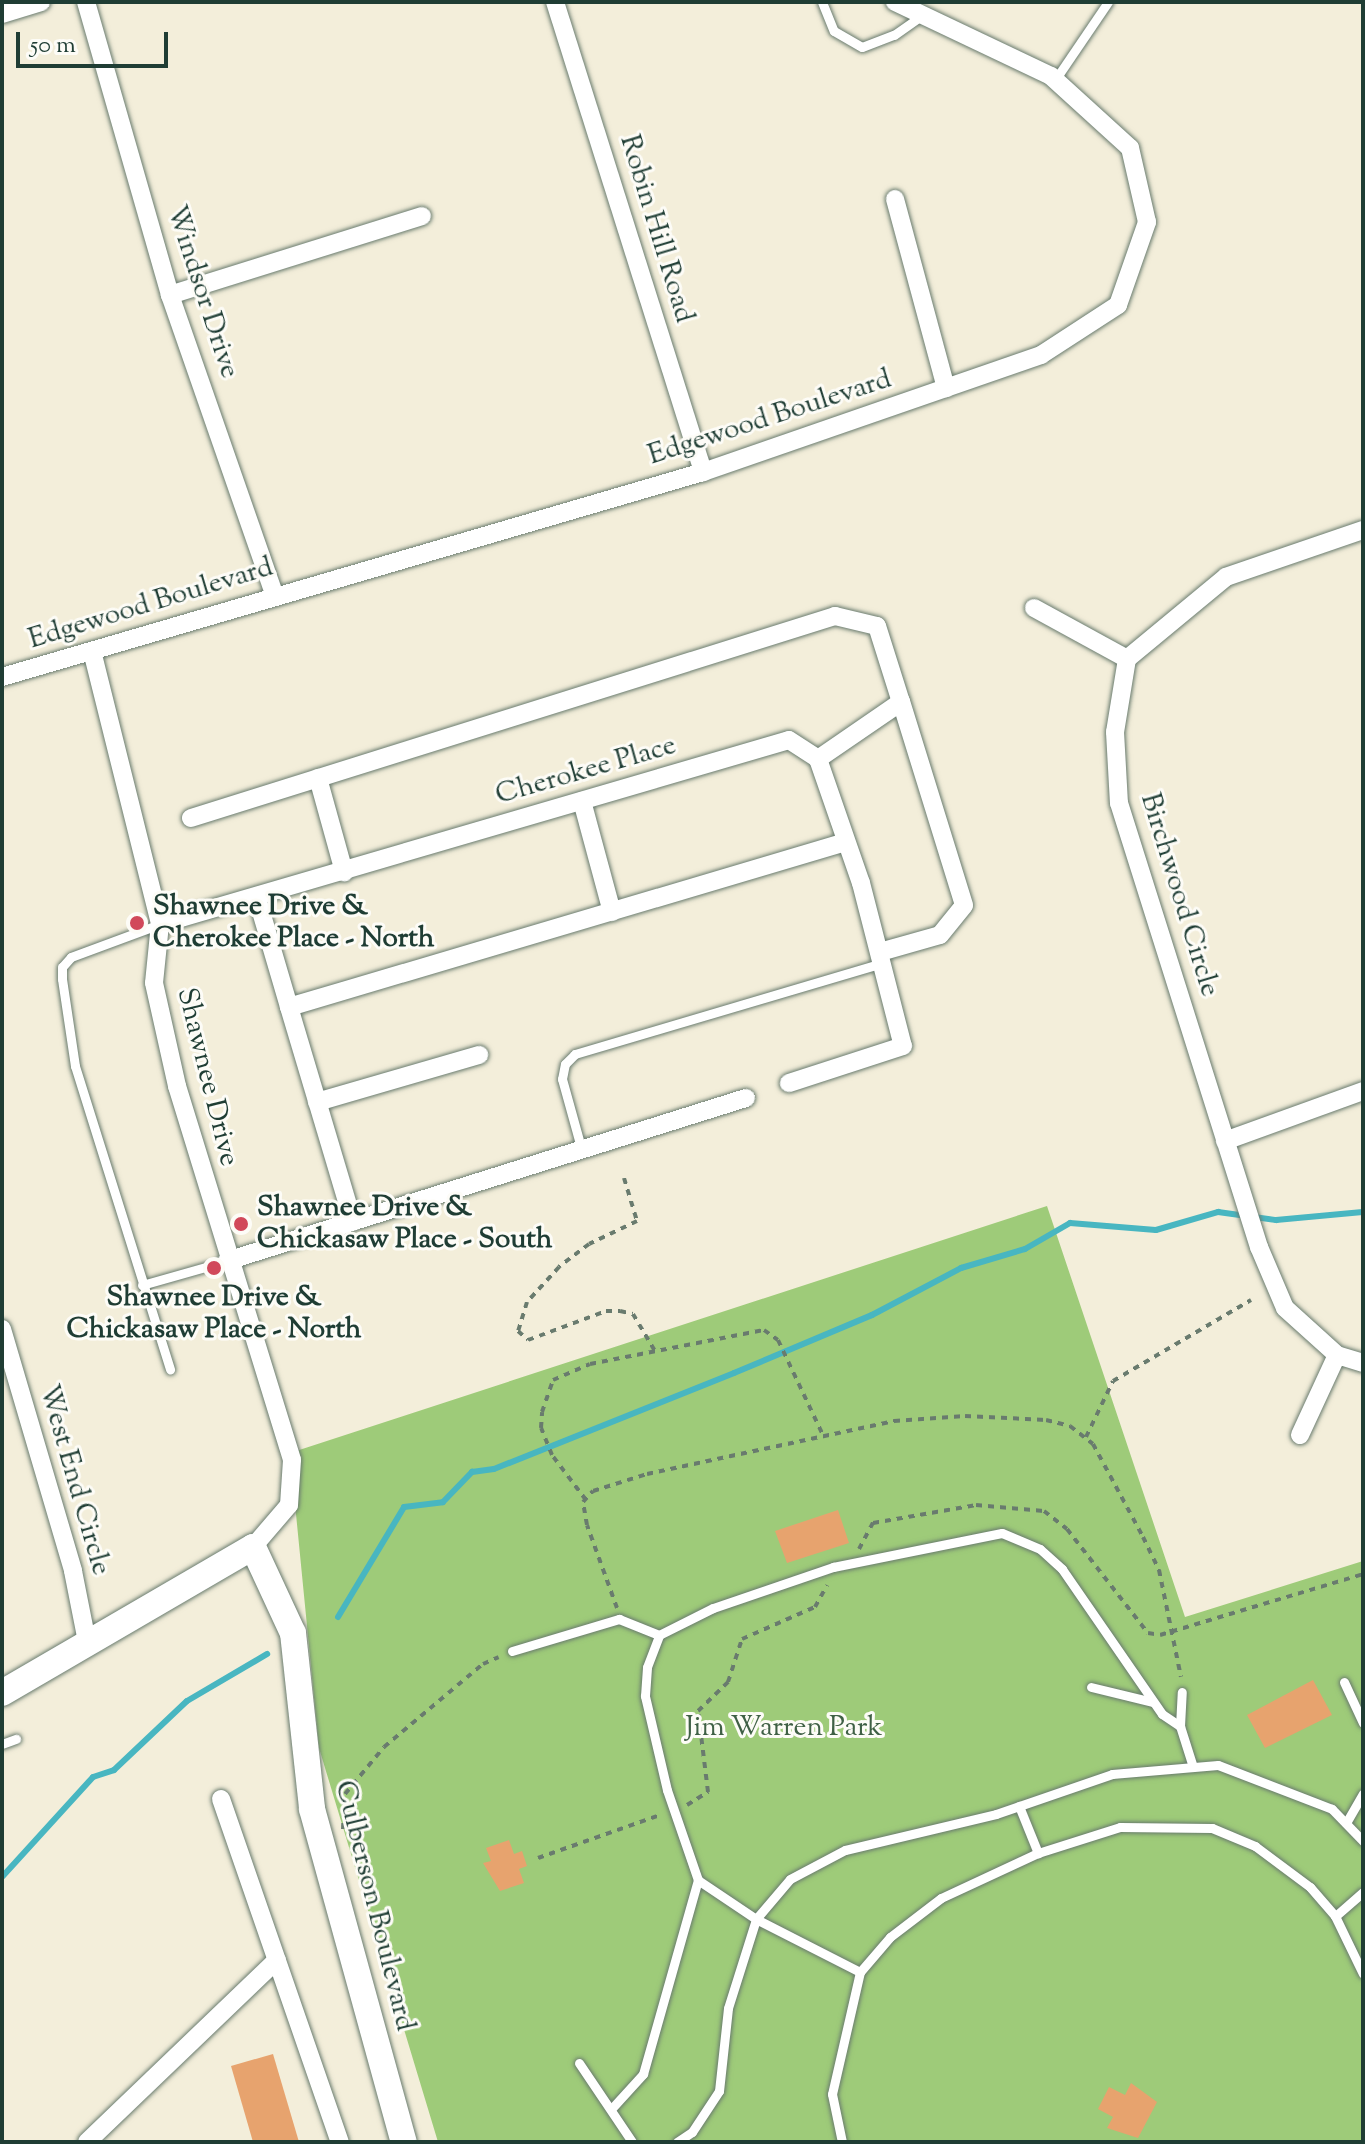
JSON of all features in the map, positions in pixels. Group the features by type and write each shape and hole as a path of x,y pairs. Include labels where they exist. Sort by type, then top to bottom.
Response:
{"street":[{"path":"2,14 41,2"},
{"name":"Windsor Drive","path":"86,2 170,295 275,596"},
{"name":"Robin Hill Road","path":"555,2 703,472"},
{"name":"Edgewood Boulevard","path":"2,677 703,472 1041,355 1118,305 1147,222 1130,148 1055,80 895,2"},
{"path":"895,199 946,388"},
{"path":"170,295 422,216"},
{"path":"1034,608 1127,659 1226,577 1363,530"},
{"path":"191,818 835,616 877,626 964,905 940,935 881,957"},
{"name":"Shawnee Drive","path":"92,651 160,924 154,983 177,1086 227,1261 292,1460 289,1505 253,1547"},
{"name":"Birchwood Circle","path":"1127,659 1115,732 1119,803 1259,1247 1285,1308 1337,1355 1363,1363"},
{"path":"789,1083 903,1046 881,957 818,759 901,702"},
{"name":"Cherokee Place","path":"160,924 789,740 818,759"},
{"path":"318,778 344,872"},
{"path":"582,801 612,912"},
{"path":"289,1007 846,842"},
{"path":"257,898 353,1222"},
{"path":"317,1102 479,1055"},
{"path":"1225,1141 1363,1091"},
{"path":"227,1261 746,1098"},
{"name":"West End Circle","path":"2,1329 73,1571 88,1647"},
{"path":"1300,1435 1337,1355"},
{"path":"2,1693 88,1647 253,1547"},
{"name":"Culberson Boulevard","path":"253,1547 293,1633 312,1809 404,2142"},
{"path":"221,1799 340,2142"},
{"path":"87,2142 277,1960"}],"lane":[{"path":"822,2 834,31 862,47 894,35 923,15"},
{"path":"1055,80 1108,2"},
{"path":"160,924 71,957 62,967 75,1066 170,1369"},
{"path":"582,1151 562,1079 565,1064 575,1054 881,957"},
{"path":"142,1285 227,1261"},
{"path":"613,2107 643,2074 698,1880 673,1810 645,1696 647,1667 659,1635 713,1608 847,1564 1002,1533 1021,1539 1062,1569 1153,1702 1180,1726"},
{"path":"512,1651 619,1619 659,1635"},
{"path":"1344,1682 1363,1723"},
{"path":"1091,1687 1153,1702"},
{"path":"1182,1692 1180,1726 1193,1767"},
{"path":"2,1744 16,1739"},
{"path":"677,2142 692,2132 719,2091 728,2008 756,1919 790,1879 845,1850 1019,1806 1112,1774 1218,1765 1332,1809 1363,1841"},
{"path":"1346,1823 1363,1793"},
{"path":"1019,1806 1038,1853"},
{"path":"842,2142 832,2094 860,1972 890,1937 941,1898 1038,1853 1120,1827 1212,1828 1255,1846 1310,1887 1335,1916 1363,1974"},
{"path":"698,1880 756,1919 860,1972"},
{"path":"1335,1916 1363,1892"},
{"path":"579,2063 613,2107 632,2142"}],"path":[{"path":"624,1178 637,1221 589,1244 559,1267 527,1302 518,1331 528,1340 606,1311 620,1311 633,1314 655,1351"},
{"path":"1086,1437 1113,1381 1251,1300"},
{"path":"619,1619 587,1525 586,1500 552,1455 545,1440 542,1412 553,1380 590,1364 764,1330 778,1340 822,1433"},
{"path":"586,1500 593,1491 647,1474 722,1462 822,1433 965,1416 1046,1420 1086,1437 1159,1570 1174,1630 1182,1692"},
{"path":"538,1858 673,1810 708,1792 698,1711 728,1682 742,1639 815,1607 832,1576 847,1564 873,1523 976,1505 1033,1509 1067,1529 1148,1633 1174,1630 1363,1574"},
{"path":"342,1835 345,1794 384,1747 483,1664 512,1651"}],"green space":[{"name":"Jim Warren Park","path":"1047,1206 1185,1617 1363,1561 1363,2142 438,2142 319,1748 290,1453"}],"building":[{"path":"838,1510 849,1543 787,1563 775,1531"},
{"path":"1313,1680 1332,1715 1265,1748 1247,1715"},
{"path":"509,1840 514,1854 522,1851 527,1866 519,1869 524,1883 500,1891 483,1863 491,1861 486,1848"},
{"path":"273,2054 299,2142 253,2142 231,2066"},
{"path":"1131,2083 1157,2102 1138,2138 1107,2128 1113,2117 1098,2109 1109,2087 1125,2095"}],"waterway":[{"path":"338,1617 404,1507 443,1502 472,1472 494,1469 734,1373 872,1315 961,1268 1025,1249 1070,1223 1156,1230 1218,1212 1276,1220 1363,1212"},
{"path":"2,1877 93,1777 114,1770 187,1701 267,1654"}],"place":[{"name":"Shawnee Drive & Cherokee Place - North","path":"137,923"},
{"name":"Shawnee Drive & Chickasaw Place - South","path":"241,1224"},
{"name":"Shawnee Drive & Chickasaw Place - North","path":"214,1268"}]}
